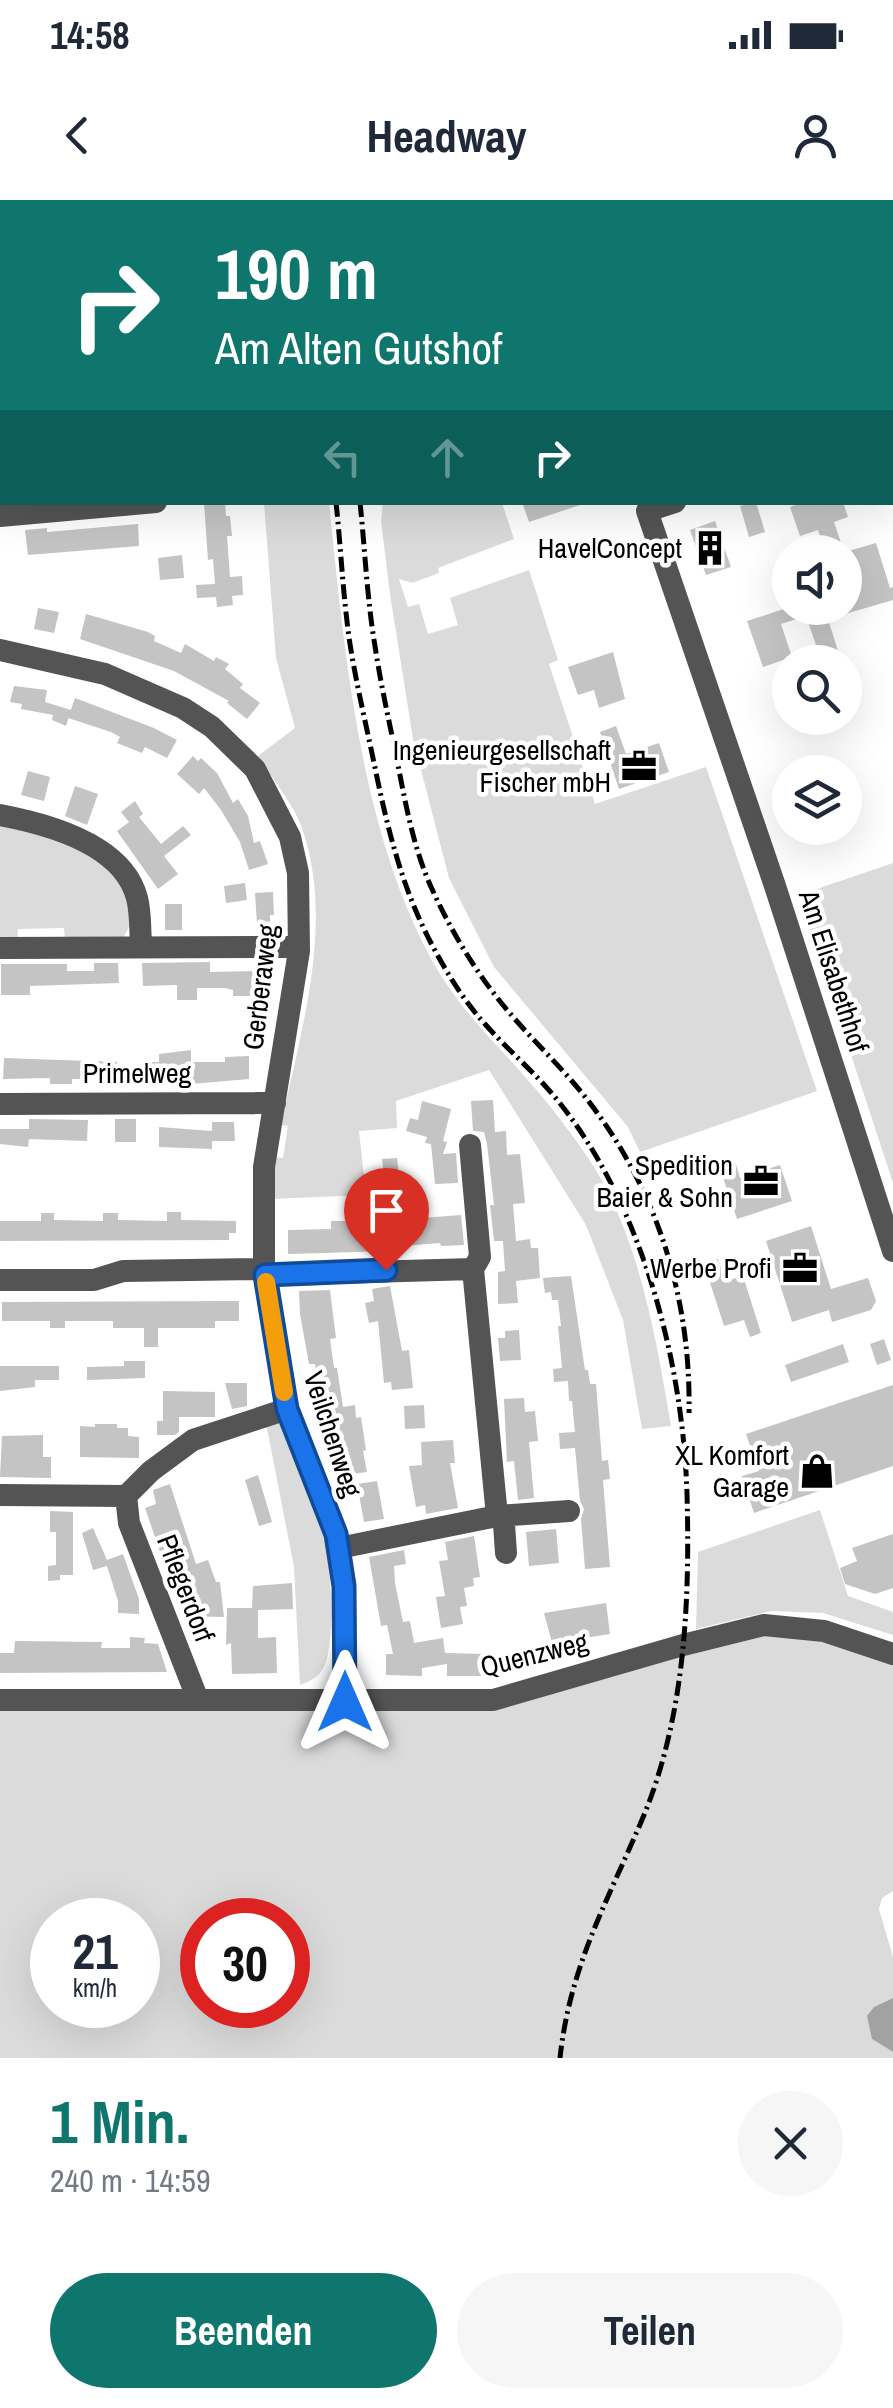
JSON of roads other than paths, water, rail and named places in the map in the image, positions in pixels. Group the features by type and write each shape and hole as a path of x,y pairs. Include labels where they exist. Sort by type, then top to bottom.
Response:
{"street":[{"path":"0,516 123,505"},
{"name":"Am Elisabethhof","path":"666,505 647,511 775,886 893,1251"},
{"name":"Gerberaweg","path":"0,650 105,674 183,708 212,727 254,769 290,837 298,873 300,951 264,1167 264,1272"},
{"path":"0,815 27,820 95,847 122,868 137,897 141,946"},
{"path":"0,948 290,947 300,951"},
{"name":"Primelweg","path":"0,1104 275,1103"},
{"path":"470,1145 480,1257 474,1269 497,1516 504,1524 506,1552"},
{"path":"0,1280 94,1280 123,1271 474,1269"},
{"name":"Veilchenweg","path":"264,1272 287,1409 339,1548 344,1586 345,1702"},
{"path":"0,1494 126,1496 151,1470 193,1440 287,1409"},
{"name":"Pflegerdorf","path":"126,1496 132,1530 198,1700"},
{"path":"339,1548 497,1516 569,1511"},
{"name":"Quenzweg","path":"0,1700 493,1700 764,1625 824,1631 893,1654"}],"railway":[{"path":"336,505 355,672 389,829 410,897 462,995 554,1096 585,1137 611,1183 652,1284 677,1390 688,1534 686,1616 676,1698 658,1777 572,1992 560,2058"},
{"path":"360,505 380,676 415,843 426,874 455,934 483,978 587,1099 639,1182 655,1218 678,1294 689,1413"}],"place":[{"name":"HavelConcept","path":"710,548"},
{"name":"Ingenieurgesellschaft Fischer mbH","path":"639,766"},
{"name":"Spedition Baier & Sohn","path":"761,1181"},
{"name":"Werbe Profi","path":"800,1268"},
{"name":"XL Komfort Garage","path":"817,1471"}]}
